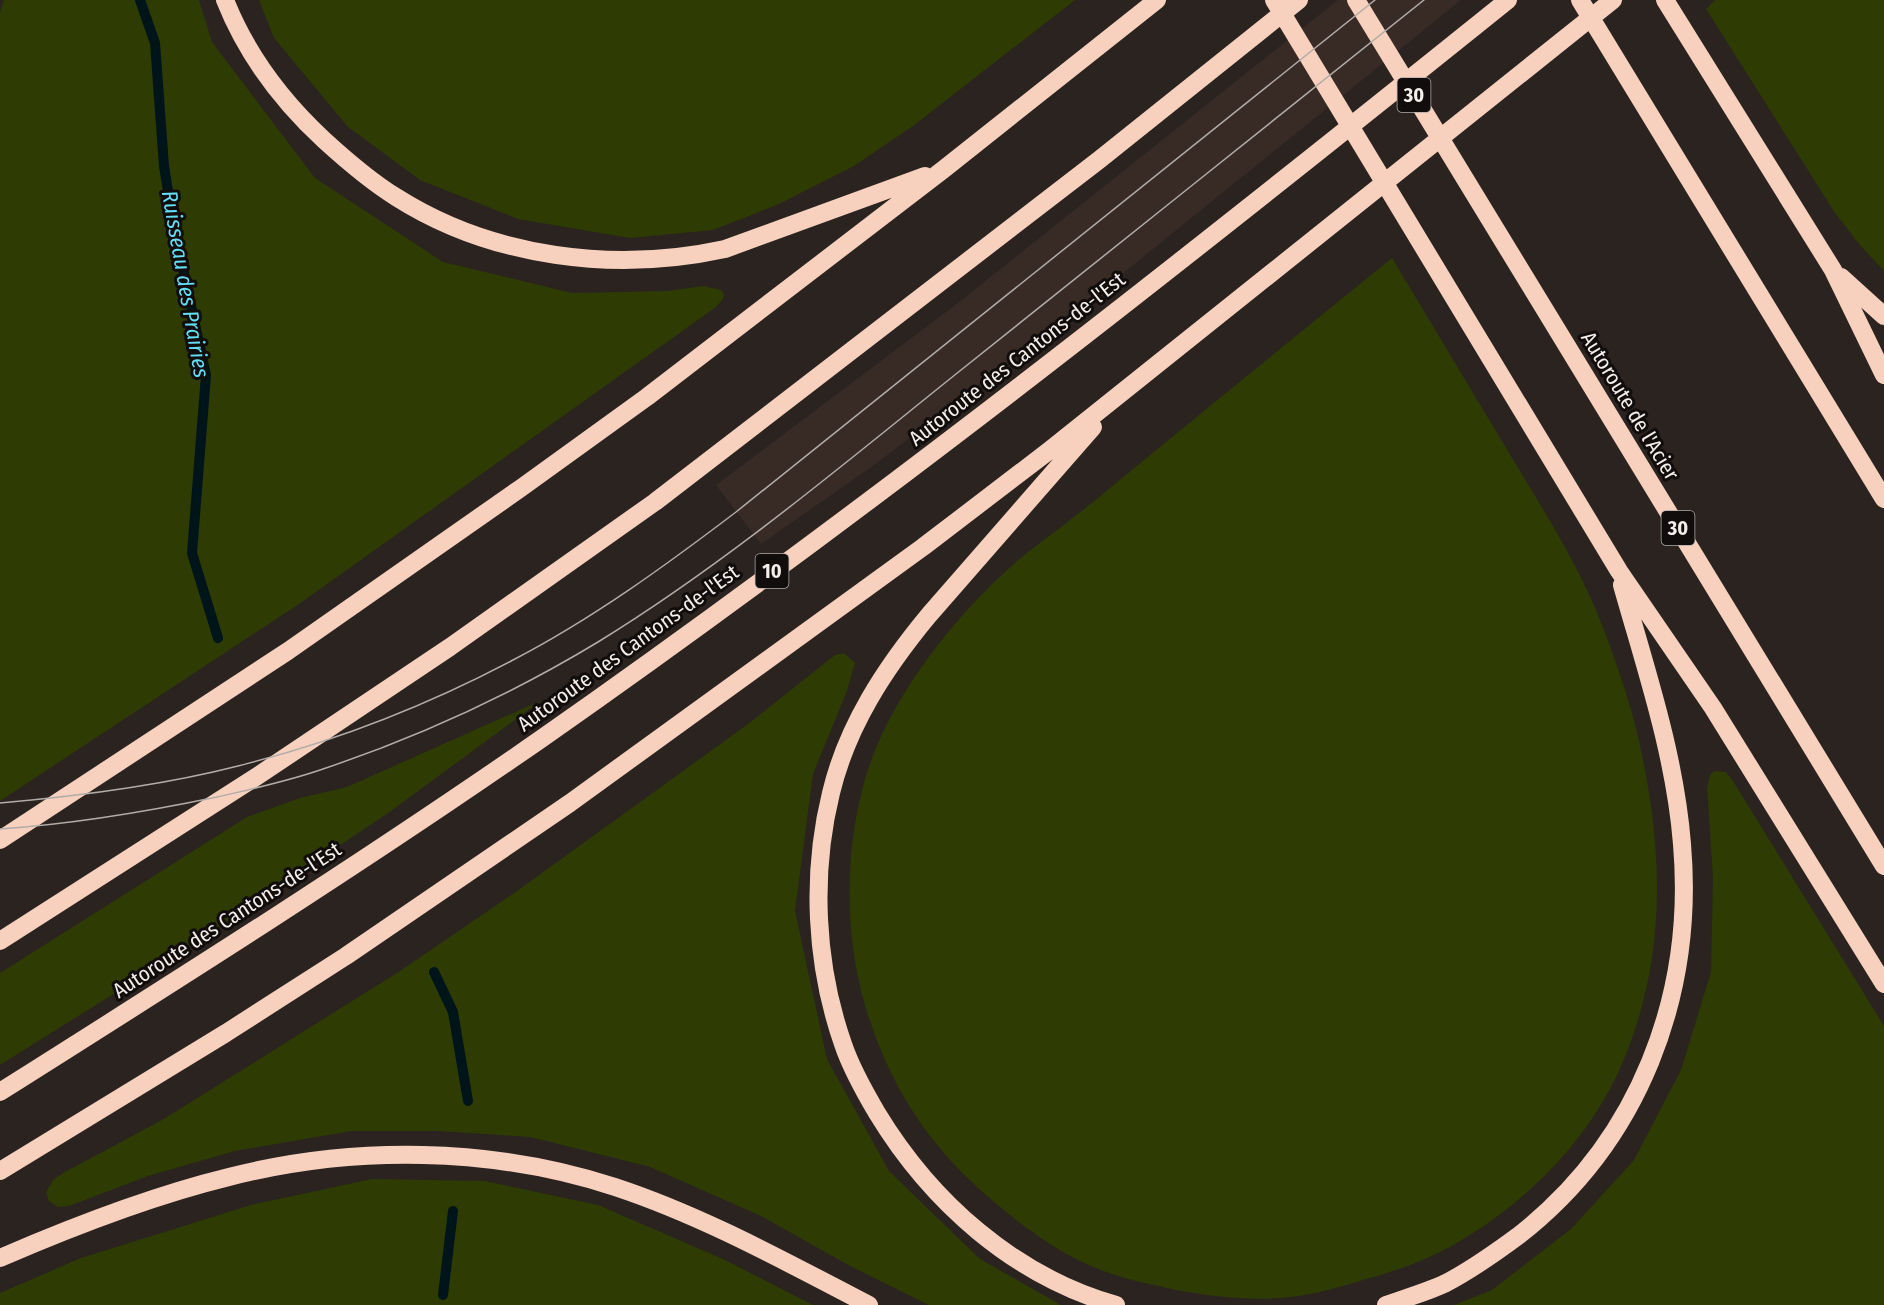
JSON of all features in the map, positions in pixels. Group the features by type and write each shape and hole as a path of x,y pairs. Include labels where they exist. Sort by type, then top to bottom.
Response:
{"highway":[{"path":"225,0 245,42 279,91 315,131 356,168 390,194 420,211 466,231 514,246 591,260 647,260 698,255 726,249 944,169"},
{"path":"0,840 268,664 521,488 647,397 944,169 1156,0"},
{"path":"1274,0 1619,571 1713,708 1884,984"},
{"path":"0,941 259,775 450,646 655,502 1062,189 1299,0"},
{"name":"Autoroute de l'Acier","path":"1356,0 1884,866"},
{"name":"Autoroute des Cantons-de-l'Est","path":"0,1092 196,969 539,740 614,686 973,423 1508,0"},
{"path":"1580,0 1884,499"},
{"path":"0,1171 346,956 524,836 923,547 1122,394 1613,0"},
{"path":"1665,0 1833,270 1884,375"},
{"path":"1833,270 1884,316"},
{"path":"1116,1305 1051,1280 1000,1248 976,1229 922,1177 895,1140 856,1076 843,1045 834,1015 822,956 819,888 820,855 831,792 849,739 876,686 928,615 1122,394"},
{"path":"1386,1305 1446,1282 1476,1266 1510,1242 1556,1203 1601,1151 1638,1091 1654,1057 1673,990 1680,949 1684,881 1683,845 1675,784 1668,752 1619,571"},
{"path":"0,1258 125,1209 230,1176 276,1167 355,1158 428,1155 469,1157 537,1166 573,1174 651,1199 692,1216 869,1305"}],"shaded area":[{"path":"1338,0 1461,0 1111,283 877,463 761,544 716,485 954,306"}],"green space":[{"path":"4,0 199,0 212,42 315,178 443,262 572,293 668,291 703,286 721,290 724,294 716,307 299,604 0,801 0,13"},
{"path":"259,0 1075,0 913,126 854,166 779,204 713,230 630,238 518,219 420,180 348,127 274,38"},
{"path":"1715,0 1884,0 1884,271 1835,213 1706,9"},
{"path":"1392,258 1568,552 1594,605 1614,656 1635,724 1652,813 1657,900 1654,944 1647,987 1635,1030 1618,1073 1586,1128 1544,1177 1520,1199 1468,1236 1430,1257 1401,1268 1335,1288 1291,1297 1255,1299 1220,1296 1140,1282 1082,1262 1049,1244 1018,1222 954,1164 917,1118 902,1093 876,1039 858,977 850,910 850,875 858,806 878,743 890,718 920,669 975,602 1022,557 1097,499"},
{"path":"844,653 855,663 847,691 813,774 795,911 827,1059 889,1171 980,1259 1061,1305 929,1305 850,1266 761,1216 650,1167 530,1137 440,1131 352,1131 235,1151 148,1176 69,1206 58,1207 49,1201 46,1192 53,1180 63,1173 162,1120 400,971 517,891 748,724 835,655"},
{"path":"542,700 391,811 184,950 0,1065 0,973 247,817 300,798 347,787"},
{"path":"1714,771 1726,772 1733,781 1884,1026 1884,1305 1454,1305 1492,1290 1571,1229 1634,1160 1681,1070 1711,972 1713,878 1707,788 1710,775"},
{"path":"372,1179 485,1181 598,1205 723,1259 813,1305 0,1305 0,1293 81,1258 251,1205"}],"waterway":[{"name":"Ruisseau des Prairies","path":"140,0 155,43 164,166 173,222 206,375 192,553 218,638"},
{"name":"Ruisseau des Prairies","path":"434,972 453,1012 468,1101"},
{"name":"Ruisseau des Prairies","path":"443,1295 453,1211"}],"tram line":[{"path":"0,803 150,785 238,766 309,746 447,693 542,644 628,591 736,512 1375,0"},
{"path":"0,829 82,821 217,797 323,769 394,743 464,713 598,642 691,580 781,514 1424,0"}]}
